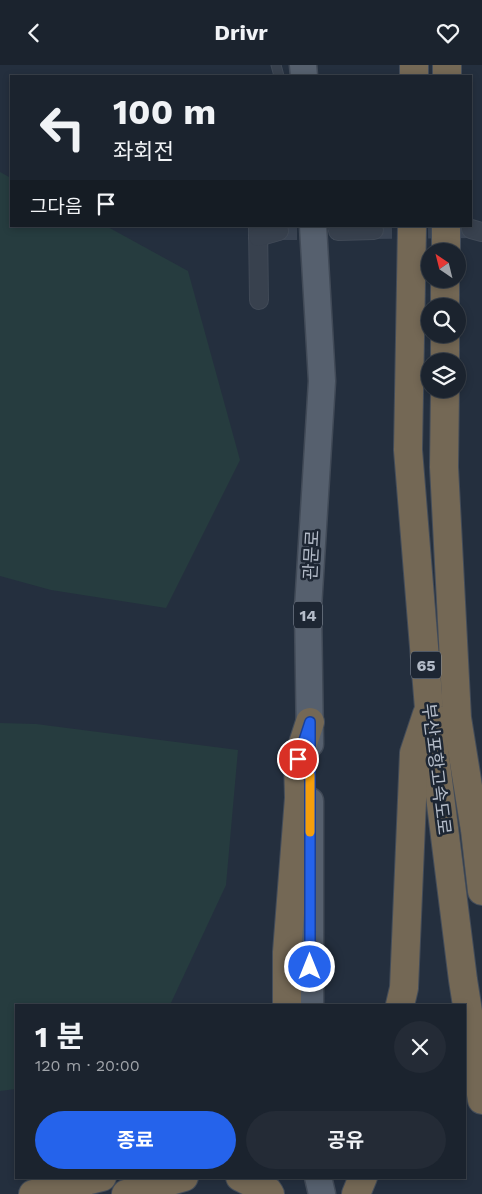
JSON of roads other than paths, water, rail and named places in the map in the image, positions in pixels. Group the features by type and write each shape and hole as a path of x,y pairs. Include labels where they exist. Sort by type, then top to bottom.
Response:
{"highway":[{"name":"부산포항고속도로","path":"412,227 408,449 429,708 463,981 482,1100"},
{"path":"453,243 466,229"},
{"name":"부산포항고속도로","path":"445,398 444,467 456,718 475,830 482,891"},
{"path":"402,996 414,753 429,708"},
{"path":"287,1004 287,952 299,799 298,759 310,722"},
{"path":"33,1194 94,1179"},
{"path":"98,1194 148,1179"},
{"path":"126,1194 177,1179"},
{"path":"244,1179 268,1191 270,1194"},
{"path":"356,1194 362,1179"}],"main road":[{"name":"관문로","path":"310,1004 308,608 322,381 313,227"},
{"path":"318,1179 322,1194"}],"street":[{"path":"338,231 374,229"},
{"path":"259,300 258,232 279,231"}],"tunnel":[{"path":"374,230 471,229"},
{"path":"279,231 338,231"}]}
